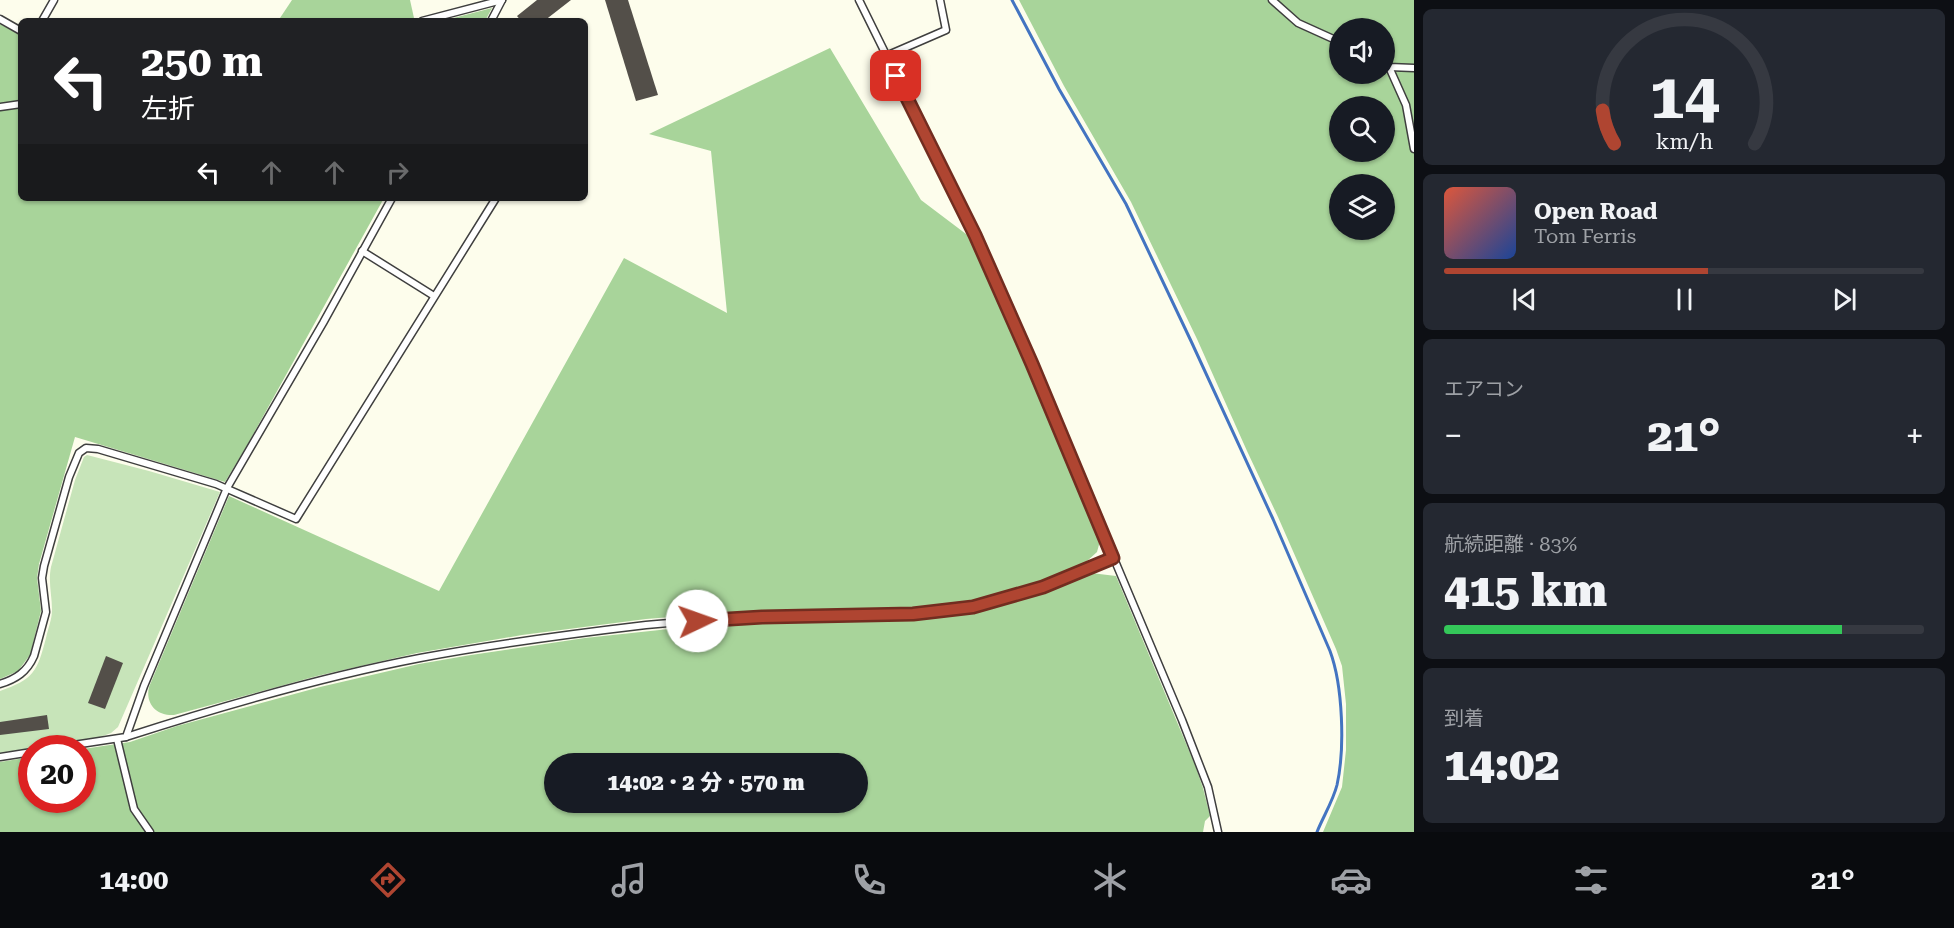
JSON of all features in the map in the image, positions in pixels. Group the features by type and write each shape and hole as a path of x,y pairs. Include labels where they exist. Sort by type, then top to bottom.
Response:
{"lane":[{"path":"44,18 54,0"},
{"path":"433,18 502,0"},
{"path":"493,18 502,0"},
{"path":"859,0 975,235 1032,364 1199,763 1208,787 1218,832"},
{"path":"886,56 946,30 940,0"},
{"path":"1272,0 1298,23 1329,37"},
{"path":"0,20 18,29"},
{"path":"1395,67 1414,68"},
{"path":"1395,82 1406,105 1414,148"},
{"path":"0,107 18,104"},
{"path":"126,737 144,686 226,488 390,201"},
{"path":"0,684 22,675 34,656 46,612 42,578 44,566 69,477 79,453 86,448 98,449 226,488 296,519 494,201"},
{"path":"362,251 434,296"},
{"path":"96,742 126,737 318,681 418,658 533,640 676,622 762,617 913,614 973,607 1035,590 1113,558"},
{"path":"117,739 134,809 150,832"},
{"path":"0,757 18,754"}],"green space":[{"path":"292,0 410,0 414,18 280,18"},
{"path":"1019,0 1414,0 1414,832 1323,832 1342,787 1346,750 1346,704 1342,666 1278,517 1197,339 1131,202 1064,86"},
{"path":"492,8 487,18 454,18"},
{"path":"0,24 18,33 18,201 382,201 225,482 75,437 39,564 37,578 41,611 30,655 18,671 0,679"},
{"path":"830,48 921,200 970,237 1100,541 1097,552 1086,562 1041,582 972,601 912,608 762,611 696,615 522,635 417,653 317,676 174,715 162,713 154,708 149,699 149,687 229,496 439,591 624,258 727,313 711,151 649,134"},
{"path":"87,455 220,492 118,727 111,733 96,738 96,735 18,735 18,750 0,753 0,691 27,678 40,659 52,613 51,567 75,480 84,457"},
{"path":"1091,573 1116,576 1203,788 1210,816 1205,821 1203,832 0,832 0,762 18,759 18,813 96,813 96,747 130,742 177,726 320,687 419,664 585,638 697,626 913,619 974,613 1045,593"}],"building":[{"path":"537,0 571,0 548,18 519,18 517,16"},
{"path":"605,0 628,0 658,95 636,101"},
{"path":"106,656 123,663 105,709 88,703"},
{"path":"47,715 49,729 0,735 0,722"}],"waterway":[{"path":"1012,0 1059,89 1126,204 1273,519 1330,651 1340,699 1342,736 1340,770 1335,791 1317,832"}],"route":[{"path":"697,621 762,617 913,614 973,607 1043,587 1113,558 975,235 896,76"}]}
